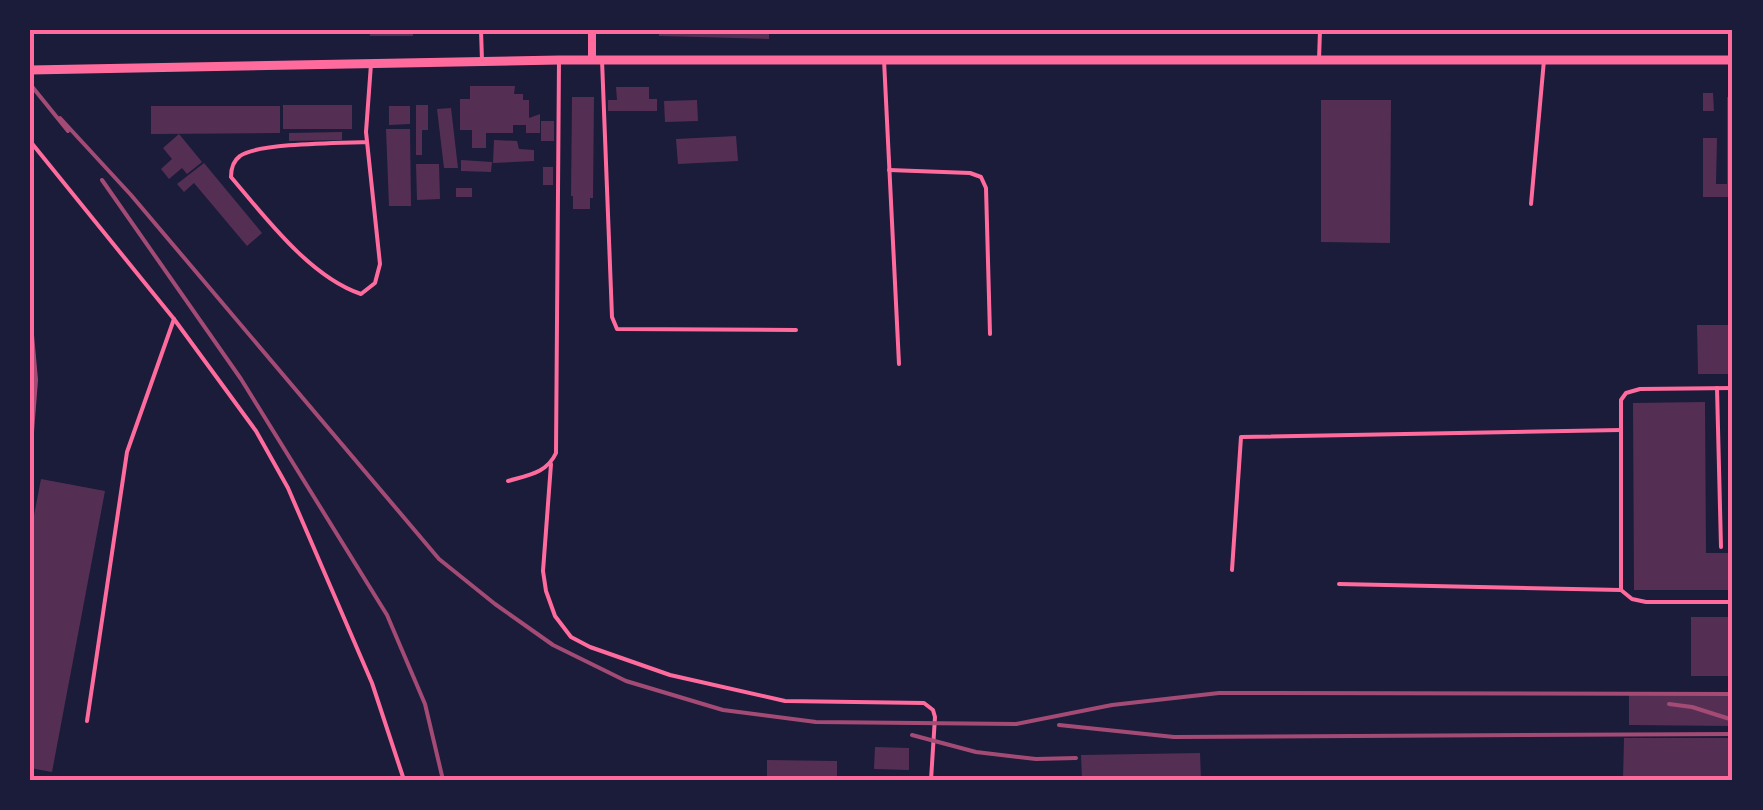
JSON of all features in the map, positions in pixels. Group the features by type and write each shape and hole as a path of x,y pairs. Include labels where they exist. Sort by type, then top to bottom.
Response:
{"street":[{"path":"592,30 597,60"},
{"path":"30,70 559,60 1733,60"}],"lane":[{"path":"481,30 482,61"},
{"path":"1319,60 1320,30"},
{"path":"559,60 558,423 543,570 555,616 571,637 590,648 670,675 768,698 838,704 924,703 935,717 931,780"},
{"path":"597,60 612,317 617,330 796,330"},
{"path":"884,60 899,364"},
{"path":"1531,204 1544,60"},
{"path":"367,142 257,149 239,156 231,167 230,177 285,241 346,289 361,294 375,283 380,264 367,142 371,64"},
{"path":"30,140 174,319 256,430 288,488 372,684 404,780"},
{"path":"889,170 970,173 980,177 986,188 990,334"},
{"path":"88,721 128,452 174,319"},
{"path":"1717,388 1721,548"},
{"path":"1621,590 1622,400 1626,393 1640,389 1733,388"},
{"path":"1232,570 1241,437 1622,430"},
{"path":"508,481 544,470 551,464"},
{"path":"1339,584 1572,586 1621,590 1632,599 1646,602 1733,602"}],"building":[{"path":"370,30 413,30 413,36 370,36"},
{"path":"659,30 769,30 769,39 659,36"},
{"path":"470,86 515,86 514,94 523,94 523,100 529,100 529,118 540,114 540,133 526,133 526,125 513,125 513,133 486,133 486,148 472,148 472,130 460,130 460,99 470,99"},
{"path":"616,87 649,87 649,99 657,99 657,111 608,111 608,100 617,100"},
{"path":"1703,93 1713,93 1714,111 1703,111"},
{"path":"572,97 594,97 590,209 573,209"},
{"path":"1727,97 1733,97 1733,197 1703,197 1703,138 1717,138 1716,184 1727,184"},
{"path":"697,100 698,121 665,122 664,101"},
{"path":"1321,100 1391,100 1390,243 1321,242"},
{"path":"283,105 352,105 352,129 283,129"},
{"path":"416,105 428,105 422,155 416,155"},
{"path":"151,106 280,106 280,133 151,134"},
{"path":"389,106 410,106 410,124 389,125"},
{"path":"451,108 458,168 444,168 437,109"},
{"path":"541,121 554,121 554,141 541,141"},
{"path":"386,129 410,129 411,206 389,206"},
{"path":"342,132 342,140 289,141 289,133"},
{"path":"179,134 202,162 187,174 182,168 169,179 161,169 172,159 163,148"},
{"path":"736,136 738,161 678,164 676,139"},
{"path":"494,140 517,141 519,149 534,150 534,161 493,163"},
{"path":"461,160 492,162 491,172 461,171"},
{"path":"204,163 262,233 247,246 194,183 184,192 177,184"},
{"path":"416,164 439,164 440,199 417,200"},
{"path":"543,167 553,167 553,185 543,185"},
{"path":"456,188 472,188 472,197 456,197"},
{"path":"1697,325 1733,325 1733,374 1698,374"},
{"path":"1705,402 1706,553 1733,553 1733,590 1634,590 1633,403"},
{"path":"41,479 105,491 52,772 30,768 30,536"},
{"path":"1691,617 1733,617 1733,676 1691,676"},
{"path":"1629,692 1733,692 1733,726 1629,725"},
{"path":"1624,738 1733,738 1733,780 1623,780"},
{"path":"875,747 909,748 909,770 874,769"},
{"path":"1200,753 1201,780 1082,780 1081,755"},
{"path":"767,760 837,761 837,780 767,780"}],"railway":[{"path":"30,84 68,131"},
{"path":"60,118 131,195 439,559 553,645 626,681 723,710 816,722 1016,724 1112,705 1219,693 1733,694"},
{"path":"102,180 241,379 387,615 425,704 443,780"},
{"path":"30,312 36,380 30,458"},
{"path":"1669,704 1733,720"},
{"path":"1059,725 1174,737 1733,734"},
{"path":"912,735 976,752 1036,759 1076,758"}]}
